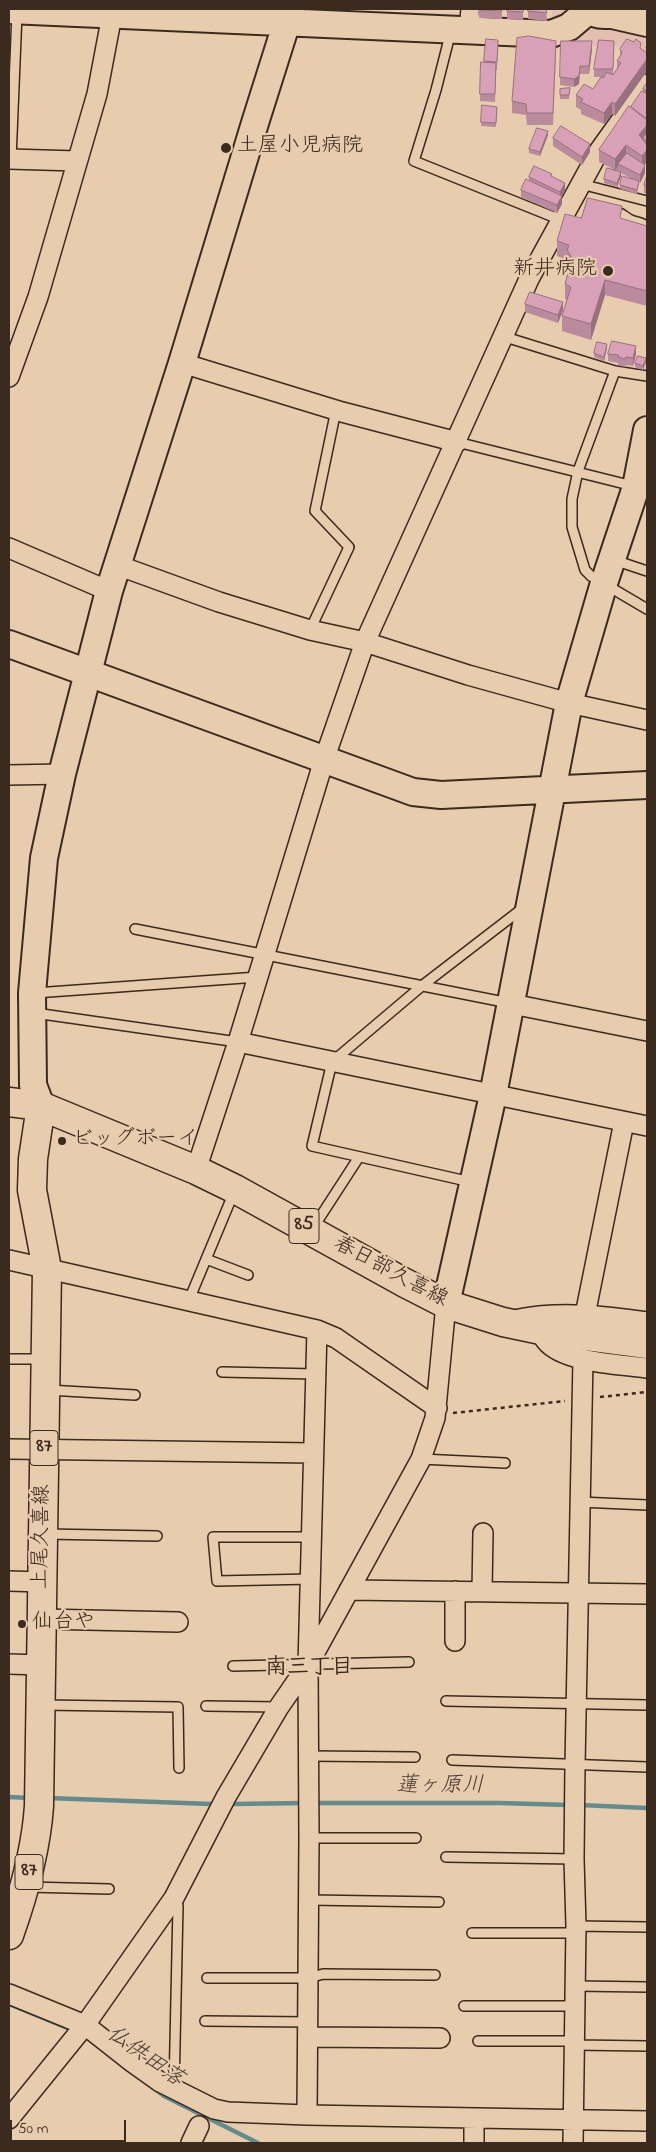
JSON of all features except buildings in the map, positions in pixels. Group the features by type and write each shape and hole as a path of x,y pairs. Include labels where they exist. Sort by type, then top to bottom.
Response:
{"main road":[{"name":"春日部久喜線","path":"9,1102 41,1106 196,1170 235,1189 446,1304 503,1322 541,1330 647,1344"},
{"name":"上尾久喜線","path":"9,1935 19,1890 35,1846 39,1798 47,1269 32,1190 33,1159 41,1106"}],"street":[{"path":"13,10 289,15 464,22 551,34 604,11 647,23"},
{"path":"9,376 38,297 97,94 125,13"},
{"path":"41,1106 33,1085 32,1003 44,858 62,774 109,591 182,363 289,15"},
{"path":"196,1170 238,1042 324,760 365,642 529,279 561,220 576,204 581,184 599,151 647,84"},
{"path":"10,159 77,161"},
{"path":"182,363 336,410 457,442"},
{"path":"9,2119 81,2030 174,1898 226,1797 279,1707 308,1665 421,1459 436,1413 446,1304 512,1004 569,703 608,571 641,489 647,430"},
{"path":"9,548 109,591"},
{"path":"117,565 219,602 310,630 365,642 468,675 569,703 647,720"},
{"path":"9,644 413,792 441,795 647,785"},
{"path":"9,775 62,774"},
{"path":"512,1004 647,1031"},
{"path":"238,1042 647,1126"},
{"path":"585,1315 624,1122"},
{"path":"9,1260 317,1330 336,1338 436,1413"},
{"path":"503,1322 534,1316 585,1315 647,1322"},
{"path":"307,2115 310,1838 308,1665 317,1330"},
{"path":"541,1330 545,1340 558,1350 584,1359 647,1368"},
{"path":"573,2143 576,1986 575,1766 584,1359"},
{"path":"9,1449 313,1453"},
{"path":"482,1591 483,1533"},
{"path":"9,1581 42,1582"},
{"path":"349,1590 647,1594"},
{"path":"455,1591 455,1642"},
{"path":"42,1619 178,1622"},
{"path":"9,1664 41,1665"},
{"path":"9,1994 81,2030 174,2089 221,2111 307,2115 647,2121"},
{"path":"308,2029 440,2038"},
{"path":"474,2118 474,2143"},
{"path":"191,2143 199,2126"}],"lane":[{"path":"10,159 13,10"},
{"path":"464,22 451,37 414,162 561,220"},
{"path":"581,184 647,201"},
{"path":"598,208 624,213 629,219 644,223 647,227"},
{"path":"502,336 615,371 647,376"},
{"path":"615,371 578,471 572,499 572,527 585,570 591,576 608,571 647,571"},
{"path":"310,630 349,547 315,511 336,410"},
{"path":"457,442 578,471 641,489"},
{"path":"608,571 647,609"},
{"path":"472,1183 312,1146 332,1062 423,985 531,902"},
{"path":"135,929 512,1004"},
{"path":"32,1003 258,977"},
{"path":"32,1003 238,1042"},
{"path":"312,1231 359,1157"},
{"path":"189,1300 235,1189"},
{"path":"206,1259 248,1275"},
{"path":"9,1359 45,1359"},
{"path":"222,1372 316,1374"},
{"path":"45,1390 135,1395"},
{"path":"421,1459 505,1463"},
{"path":"580,1502 647,1505"},
{"path":"43,1534 157,1536"},
{"path":"311,1536 213,1537 217,1581 311,1579"},
{"path":"233,1666 409,1662"},
{"path":"446,1701 647,1705"},
{"path":"41,1705 178,1707 179,1768"},
{"path":"206,1706 279,1707"},
{"path":"310,1756 414,1757"},
{"path":"452,1760 575,1766 647,1767"},
{"path":"310,1838 416,1838"},
{"path":"446,1856 574,1859"},
{"path":"19,1890 109,1888"},
{"path":"309,1900 439,1902"},
{"path":"174,2089 178,1906"},
{"path":"472,1933 647,1927"},
{"path":"207,1978 309,1978 323,1974 435,1975"},
{"path":"576,1986 647,1987"},
{"path":"464,2006 575,2006"},
{"path":"204,2021 308,2029"},
{"path":"478,2041 647,2046"}],"path":[{"path":"436,1413 444,1415 647,1392"}],"shaded area":[{"path":"552,9 647,9 647,56 637,47 562,45 552,25"}],"waterway":[{"name":"蓮ヶ原川","path":"9,1797 30,1798"},
{"name":"蓮ヶ原川","path":"48,1798 211,1804"},
{"name":"蓮ヶ原川","path":"233,1804 305,1803"},
{"name":"蓮ヶ原川","path":"312,1803 570,1805"},
{"name":"蓮ヶ原川","path":"580,1805 647,1808"},
{"name":"仏供田落","path":"9,2004 70,2029"},
{"name":"仏供田落","path":"156,2090 164,2096 258,2143"}],"place":[{"name":"土屋小児病院","path":"226,148"},
{"name":"新井病院","path":"608,271"},
{"name":"ビッグボーイ","path":"62,1141"},
{"name":"仙台や","path":"22,1624"}],"district":[{"name":"南三丁目","path":"309,1669"}]}
